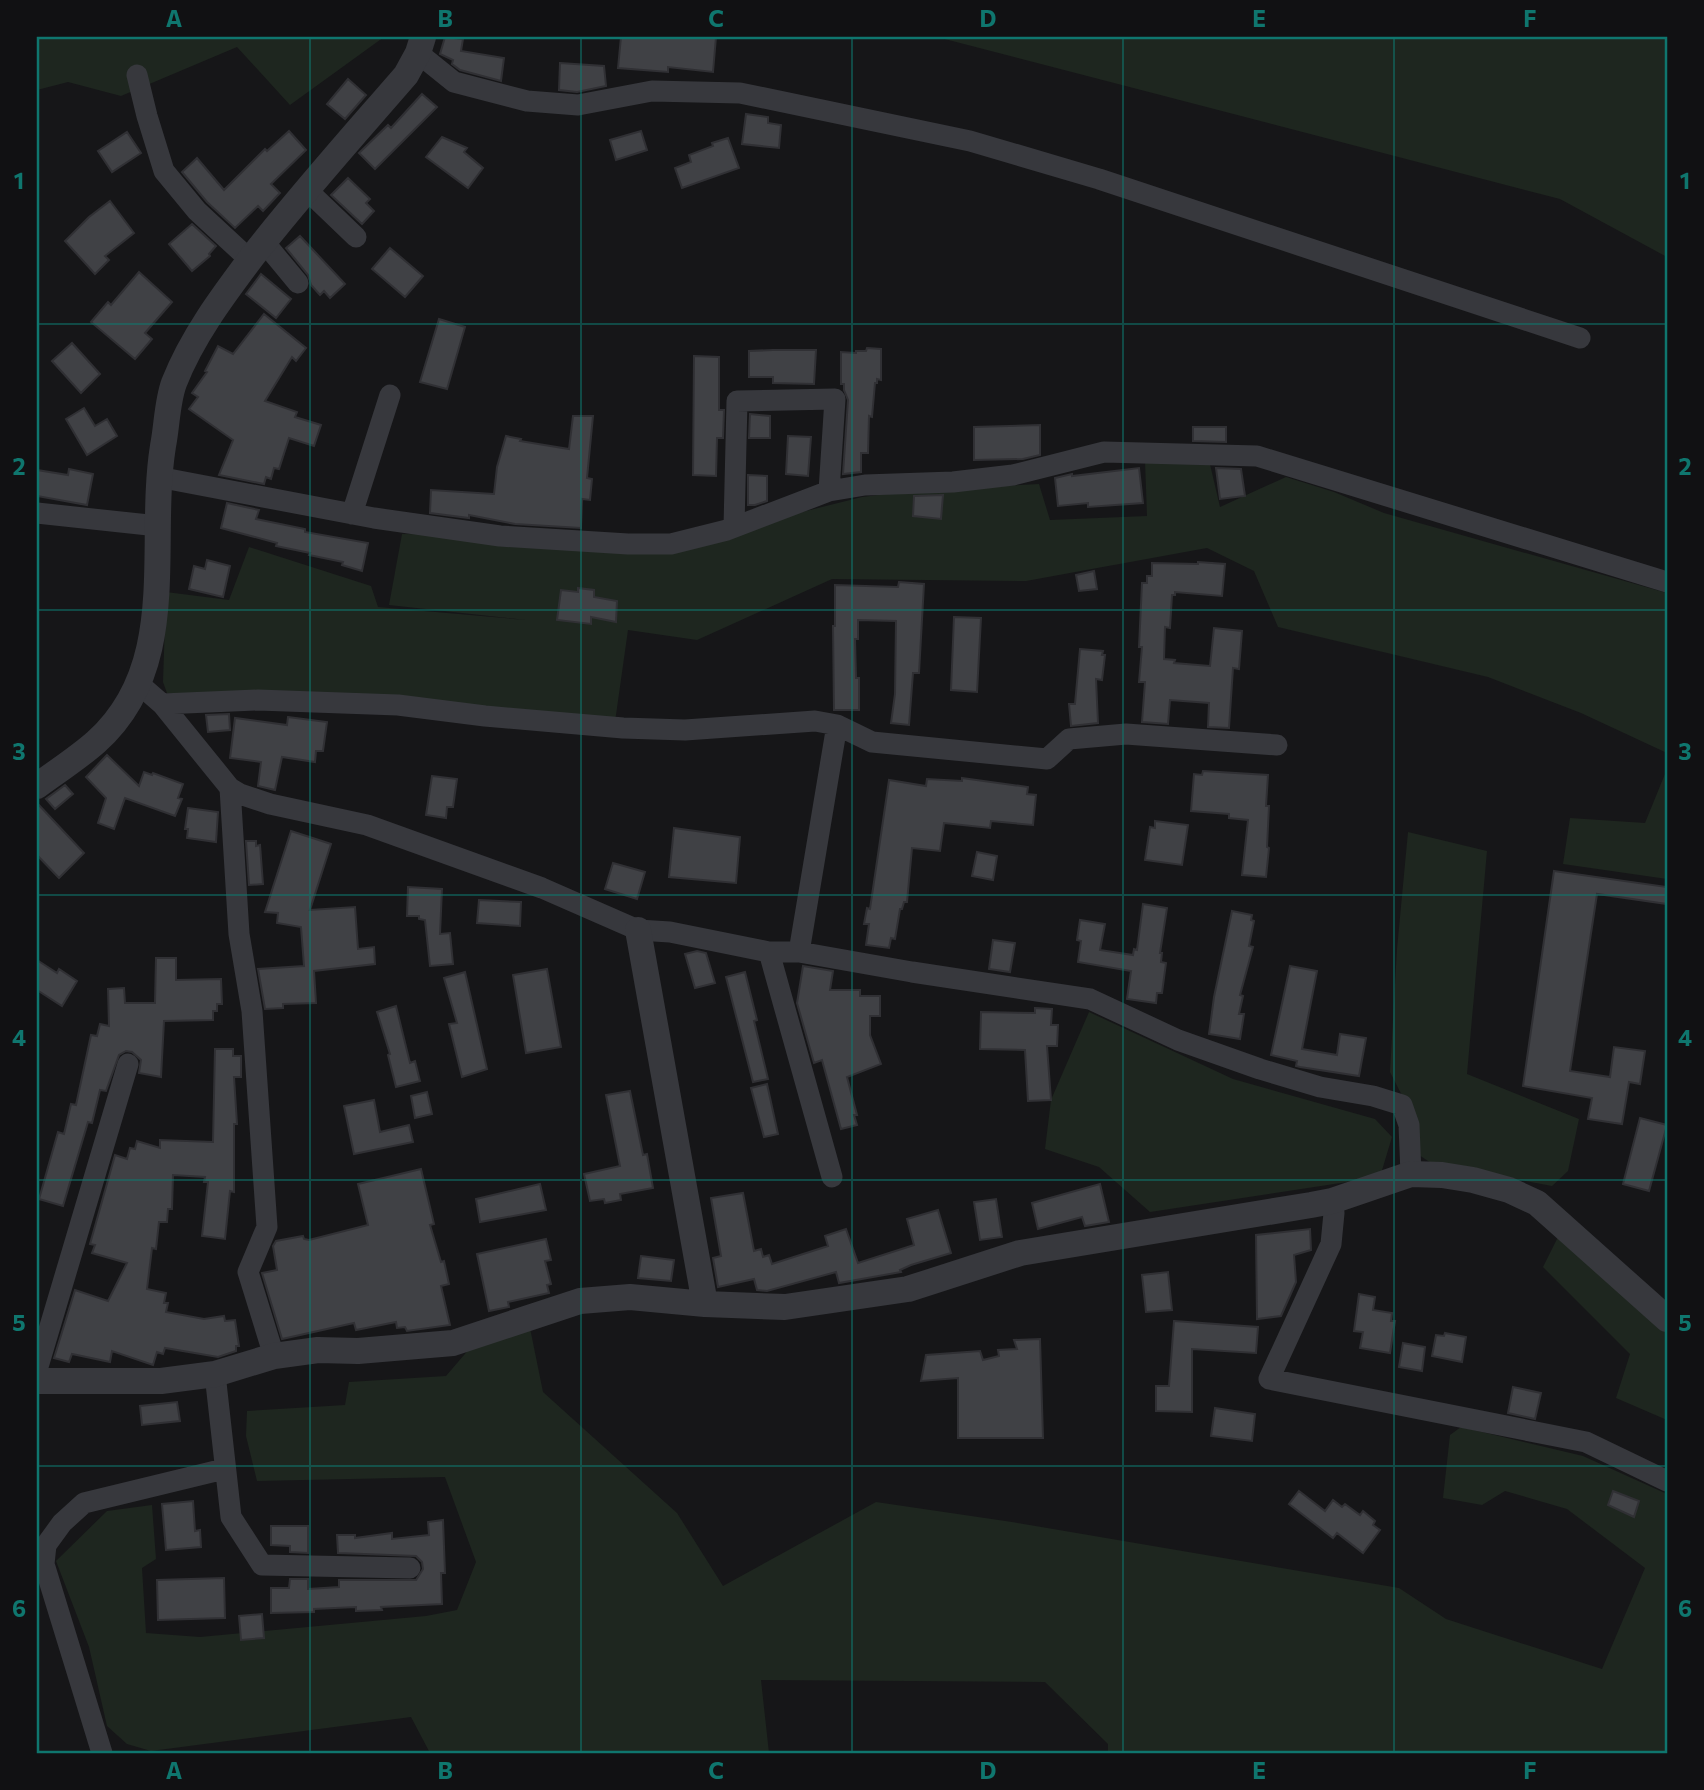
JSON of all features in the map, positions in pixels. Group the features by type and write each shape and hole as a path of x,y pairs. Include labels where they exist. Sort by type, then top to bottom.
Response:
{"street":[{"path":"37,786 96,742 119,717 139,684 155,621 158,477 173,385 197,336 257,251 406,75 420,45 454,82 527,101 578,105 652,91 740,93 970,141 1099,179 1580,338"},
{"path":"137,75 146,116 164,171 197,211 257,251 298,283"},
{"path":"307,191 356,237"},
{"path":"352,514 390,395"},
{"path":"734,527 737,401 835,399 829,491"},
{"path":"158,477 352,514 500,536 671,544 734,527 829,491 865,485 953,482 1013,475 1104,452 1257,456 1667,582"},
{"path":"37,513 158,526"},
{"path":"139,684 162,704 230,788 240,794 270,804 367,825 542,888 638,930 670,932 769,952 799,952 1090,999 1178,1040 1260,1069 1320,1087 1373,1096 1402,1105 1409,1125 1410,1174"},
{"path":"162,704 257,700 398,705 485,716 623,728 685,730 815,721 837,725 872,741 1047,759 1069,738 1126,734 1277,746"},
{"path":"799,952 837,725"},
{"path":"230,788 239,934 252,1011 267,1227 248,1272 274,1356"},
{"path":"638,930 705,1304"},
{"path":"769,952 832,1177"},
{"path":"37,1370 128,1064"},
{"path":"37,1381 161,1381 215,1374 274,1356 318,1350 358,1351 453,1343 580,1301 630,1297 705,1304 785,1307 908,1289 1020,1253 1332,1201 1410,1174 1473,1180 1509,1190 1537,1203 1667,1319"},
{"path":"1332,1201 1334,1213 1331,1244 1269,1379 1586,1442 1667,1481"},
{"path":"215,1374 231,1517 262,1565 410,1568"},
{"path":"102,1753 44,1564 46,1545 62,1523 84,1503 224,1469"}],"shaded area":[{"path":"37,37 384,37 290,105 237,47 121,96 68,82 37,90"},
{"path":"937,37 1667,37 1667,257 1560,199"},
{"path":"1209,460 1220,507 1286,477 1334,492 1384,513 1667,593 1667,753 1581,713 1488,677 1278,627 1254,571 1207,548 1026,581 832,579 697,640 628,630 615,722 356,696 167,693 163,682 166,592 229,600 249,547 371,586 378,607 526,620 389,605 402,534 698,538 862,497 911,491 1039,484 1050,520 1147,516 1145,461"},
{"path":"1667,769 1667,879 1563,864 1570,818 1645,823"},
{"path":"1408,832 1487,851 1467,1074 1579,1119 1568,1171 1552,1186 1431,1163 1416,1153 1416,1123 1390,1072 1397,949"},
{"path":"1089,1012 1233,1079 1375,1119 1392,1137 1380,1177 1150,1212 1099,1167 1045,1149 1051,1100"},
{"path":"1559,1235 1667,1329 1667,1420 1616,1398 1630,1354 1543,1267"},
{"path":"530,1328 543,1392 677,1513 723,1586 876,1502 1012,1522 1399,1588 1446,1619 1602,1669 1645,1568 1567,1509 1505,1491 1482,1505 1443,1498 1450,1435 1461,1427 1583,1456 1667,1494 1667,1753 1108,1753 1108,1744 1045,1682 761,1680 769,1753 430,1753 411,1717 151,1751 127,1744 107,1726 89,1647 56,1561 107,1511 152,1505 156,1559 142,1568 146,1633 200,1637 426,1616 457,1610 476,1562 445,1477 257,1481 246,1436 247,1411 345,1405 349,1382 446,1376 470,1348"}],"building":[{"path":"445,37 463,39 461,51 504,58 501,81 460,70 452,64 453,60 440,54"},
{"path":"621,37 716,37 713,72 668,67 668,72 618,68"},
{"path":"560,63 604,66 606,86 577,92 559,90"},
{"path":"348,79 366,95 345,119 327,104"},
{"path":"422,94 437,107 375,169 359,153 388,125 391,128"},
{"path":"746,114 768,117 768,123 781,125 779,148 742,144"},
{"path":"289,131 306,150 271,184 280,193 263,211 258,206 235,228 207,202 182,172 197,158 224,190 265,149 267,151"},
{"path":"641,131 647,150 616,160 610,140"},
{"path":"127,132 141,153 112,172 98,151"},
{"path":"442,137 467,148 464,152 483,168 468,188 426,157"},
{"path":"728,138 739,168 682,188 675,168 691,162 689,155"},
{"path":"348,178 370,199 366,203 374,211 362,224 331,195"},
{"path":"110,201 134,233 105,256 109,260 95,274 65,241"},
{"path":"192,224 216,246 210,256 192,271 169,244"},
{"path":"300,236 345,284 330,298 324,291 320,295 311,285 308,275 286,248"},
{"path":"390,248 423,276 405,297 372,269"},
{"path":"139,272 172,302 145,333 152,339 135,359 91,322 108,302 111,305"},
{"path":"261,274 291,299 276,318 246,294"},
{"path":"264,314 306,348 296,361 292,357 265,401 297,412 295,417 321,425 314,446 289,438 279,469 274,468 271,479 266,477 264,484 219,475 233,440 189,409 198,397 192,393 207,372 205,371 218,346 233,354"},
{"path":"439,319 465,327 447,389 420,382"},
{"path":"72,343 100,374 81,393 52,361"},
{"path":"867,348 881,349 881,380 877,379 875,383 872,417 869,416 868,453 861,453 861,472 843,474 848,400 844,384 841,384 841,352 856,353 866,351"},
{"path":"816,350 814,384 773,383 773,377 749,377 749,351"},
{"path":"694,356 719,357 719,410 724,410 723,438 717,438 716,476 693,475"},
{"path":"84,408 95,426 107,419 117,436 87,455 66,419"},
{"path":"750,414 770,416 770,438 749,438"},
{"path":"573,416 593,416 587,478 592,479 590,500 582,499 581,528 515,524 469,515 469,518 430,513 431,490 494,494 497,467 506,436 569,449"},
{"path":"1040,425 1040,455 1023,459 974,460 974,427"},
{"path":"1193,427 1226,427 1226,442 1193,441"},
{"path":"788,436 811,437 808,476 786,474"},
{"path":"1139,468 1143,503 1058,506 1055,478"},
{"path":"1216,468 1241,469 1245,496 1220,499"},
{"path":"69,469 93,474 87,505 37,496 37,470 68,475"},
{"path":"748,475 767,476 767,501 748,505"},
{"path":"943,495 941,519 913,516 914,496"},
{"path":"227,503 259,510 256,519 305,529 305,532 368,543 362,571 342,565 343,562 276,546 277,543 221,528"},
{"path":"207,560 230,566 223,597 189,589 194,566 205,569"},
{"path":"1152,563 1225,564 1222,596 1175,592 1175,595 1172,595 1170,628 1165,627 1164,659 1175,660 1174,663 1210,666 1214,628 1242,631 1239,669 1233,668 1229,728 1208,727 1209,703 1170,700 1168,724 1142,722 1145,682 1139,682 1142,647 1139,647 1142,583 1147,583 1147,576 1152,576"},
{"path":"1094,571 1097,589 1079,591 1076,575"},
{"path":"899,582 924,584 919,673 913,673 909,725 891,723 895,694 896,621 858,620 858,639 855,639 859,710 834,710 835,585 898,587"},
{"path":"578,588 594,590 594,597 617,601 616,622 591,617 591,624 557,620 561,590 578,592"},
{"path":"954,617 981,618 977,692 951,690"},
{"path":"1080,649 1103,651 1102,655 1105,655 1102,680 1096,679 1098,723 1071,726 1069,704 1075,704"},
{"path":"229,714 230,730 208,732 206,715"},
{"path":"288,717 327,722 323,751 316,751 315,762 282,757 275,790 258,786 261,762 230,758 235,718 287,725"},
{"path":"107,755 139,786 144,772 183,784 178,798 182,799 175,816 125,798 114,829 98,823 106,798 86,777"},
{"path":"1203,771 1268,775 1266,806 1269,806 1269,848 1266,877 1242,875 1248,820 1229,818 1229,814 1191,811 1194,774 1202,775"},
{"path":"432,776 457,779 453,807 447,807 446,818 426,815"},
{"path":"962,778 1028,787 1027,794 1036,795 1033,825 991,821 990,828 944,823 940,851 912,848 907,902 904,902 900,909 895,939 891,938 889,948 866,945 869,924 864,924 867,908 870,909 889,780 926,786 927,779 962,781"},
{"path":"65,785 73,794 55,809 46,799"},
{"path":"37,803 84,853 59,878 37,855"},
{"path":"188,808 218,812 216,842 187,838 188,829 185,829"},
{"path":"1155,821 1188,825 1182,865 1145,860 1150,827 1155,828"},
{"path":"674,828 740,837 736,883 669,877"},
{"path":"291,831 331,844 310,910 355,907 358,949 374,947 375,964 314,971 316,1003 283,1004 283,1008 265,1009 258,969 304,966 301,927 277,923 278,913 265,912"},
{"path":"246,841 256,841 256,846 260,845 263,884 249,885"},
{"path":"977,852 997,856 993,880 972,876"},
{"path":"613,863 645,872 637,899 605,889"},
{"path":"1554,871 1667,887 1667,904 1597,894 1570,1071 1610,1077 1614,1047 1645,1051 1640,1084 1629,1082 1622,1124 1588,1119 1592,1098 1523,1086"},
{"path":"408,887 442,889 440,934 450,933 453,964 430,966 425,920 419,919 419,916 407,916"},
{"path":"479,900 521,902 520,926 477,923"},
{"path":"1143,904 1167,908 1160,953 1161,962 1166,963 1162,993 1157,993 1156,1003 1127,999 1131,971 1078,962 1080,920 1105,924 1100,950 1133,955 1134,949 1137,950"},
{"path":"1232,911 1252,915 1251,920 1254,921 1249,946 1253,947 1240,995 1243,996 1239,1014 1244,1014 1240,1039 1209,1034"},
{"path":"993,940 1015,943 1010,972 989,969"},
{"path":"697,951 706,953 715,983 695,988 685,954"},
{"path":"156,958 176,958 176,980 221,979 222,1004 217,1004 217,1011 213,1011 213,1020 164,1021 161,1077 139,1073 141,1060 132,1052 126,1051 119,1055 106,1091 100,1090 92,1123 88,1122 63,1206 39,1199 58,1132 64,1134 71,1104 76,1105 91,1035 97,1036 100,1024 109,1026 108,989 124,988 125,1003 155,1003"},
{"path":"37,960 57,973 59,969 77,981 62,1006 37,990"},
{"path":"803,966 833,971 830,990 860,990 860,996 880,996 880,1016 870,1016 870,1035 881,1064 847,1077 857,1125 841,1129 822,1060 814,1063 797,1003"},
{"path":"1290,966 1317,971 1302,1049 1337,1055 1340,1034 1366,1038 1359,1076 1300,1067 1296,1066 1297,1061 1271,1055"},
{"path":"547,969 561,1047 526,1053 513,975"},
{"path":"465,972 487,1069 462,1077 449,1024 457,1023 444,978"},
{"path":"745,972 768,1079 753,1082 726,977"},
{"path":"396,1006 410,1063 415,1061 420,1081 396,1087 388,1055 390,1054 377,1012"},
{"path":"1035,1008 1052,1009 1051,1025 1058,1025 1057,1046 1047,1046 1051,1100 1028,1101 1025,1050 980,1049 981,1012 1035,1013"},
{"path":"215,1049 233,1049 233,1056 241,1056 241,1077 234,1077 237,1124 234,1124 234,1192 230,1191 225,1239 202,1236 208,1182 204,1182 205,1177 173,1175 172,1209 168,1209 167,1222 159,1222 156,1249 152,1248 147,1289 166,1293 166,1312 204,1319 224,1316 225,1321 235,1320 239,1346 236,1346 236,1351 218,1357 165,1348 163,1354 157,1352 153,1365 112,1351 110,1362 72,1354 69,1362 54,1358 75,1290 108,1301 127,1263 92,1253 95,1245 90,1244 115,1155 127,1159 130,1148 135,1149 137,1141 160,1148 160,1140 213,1142"},
{"path":"767,1084 778,1134 764,1137 751,1088"},
{"path":"630,1091 643,1155 647,1154 653,1188 620,1194 621,1200 605,1203 604,1199 590,1201 584,1174 620,1166 606,1095"},
{"path":"427,1092 432,1114 415,1118 411,1096"},
{"path":"374,1100 380,1132 409,1125 413,1142 354,1154 344,1106"},
{"path":"1640,1118 1667,1125 1649,1191 1623,1184"},
{"path":"421,1169 434,1224 430,1225 441,1262 444,1261 449,1284 441,1286 450,1325 407,1331 405,1327 397,1328 396,1322 356,1330 354,1323 282,1339 262,1273 277,1270 273,1246 276,1241 303,1236 309,1240 368,1225 358,1184"},
{"path":"540,1184 546,1210 480,1222 476,1199"},
{"path":"1100,1184 1109,1222 1085,1226 1082,1217 1038,1229 1032,1203"},
{"path":"743,1193 754,1251 761,1249 763,1257 769,1255 772,1264 828,1246 825,1236 846,1229 858,1263 914,1245 907,1219 938,1210 951,1253 911,1265 900,1270 901,1272 839,1283 836,1272 767,1291 757,1290 754,1279 718,1287 713,1258 721,1256 711,1198"},
{"path":"996,1199 1002,1237 980,1240 974,1202"},
{"path":"1310,1229 1311,1250 1294,1255 1296,1282 1281,1316 1257,1319 1256,1235"},
{"path":"546,1239 551,1260 545,1261 551,1284 547,1285 549,1293 508,1302 509,1307 489,1311 477,1254"},
{"path":"641,1256 674,1260 671,1281 638,1278"},
{"path":"1168,1272 1172,1310 1146,1312 1142,1275"},
{"path":"1359,1294 1375,1297 1373,1310 1392,1313 1391,1321 1395,1321 1390,1353 1360,1348 1363,1332 1354,1331"},
{"path":"1174,1321 1258,1327 1256,1353 1192,1349 1192,1412 1156,1411 1156,1386 1169,1386"},
{"path":"1445,1333 1466,1337 1462,1362 1432,1356 1436,1335 1444,1336"},
{"path":"1040,1339 1043,1438 958,1438 958,1378 921,1381 926,1355 980,1351 983,1360 999,1356 998,1350 1017,1349 1014,1340"},
{"path":"1403,1343 1425,1347 1422,1371 1399,1367"},
{"path":"1513,1387 1541,1393 1535,1419 1508,1413"},
{"path":"177,1402 180,1421 142,1425 140,1406"},
{"path":"1215,1408 1255,1414 1252,1441 1211,1436"},
{"path":"1299,1491 1325,1511 1333,1500 1342,1507 1345,1504 1360,1515 1363,1511 1375,1521 1373,1525 1380,1530 1363,1553 1337,1533 1333,1538 1289,1504"},
{"path":"1613,1491 1639,1501 1634,1517 1608,1505"},
{"path":"193,1501 195,1531 200,1530 201,1547 166,1550 162,1504"},
{"path":"443,1520 445,1573 441,1573 442,1604 381,1607 382,1610 356,1611 356,1607 271,1613 271,1588 289,1588 290,1579 308,1579 308,1589 339,1587 339,1580 416,1580 423,1569 422,1562 416,1556 338,1553 337,1535 355,1535 355,1538 392,1533 392,1539 429,1535 428,1522"},
{"path":"271,1526 308,1526 308,1553 290,1552 290,1546 271,1545"},
{"path":"224,1578 225,1618 158,1620 157,1580"},
{"path":"262,1614 264,1638 241,1640 239,1616"}]}
